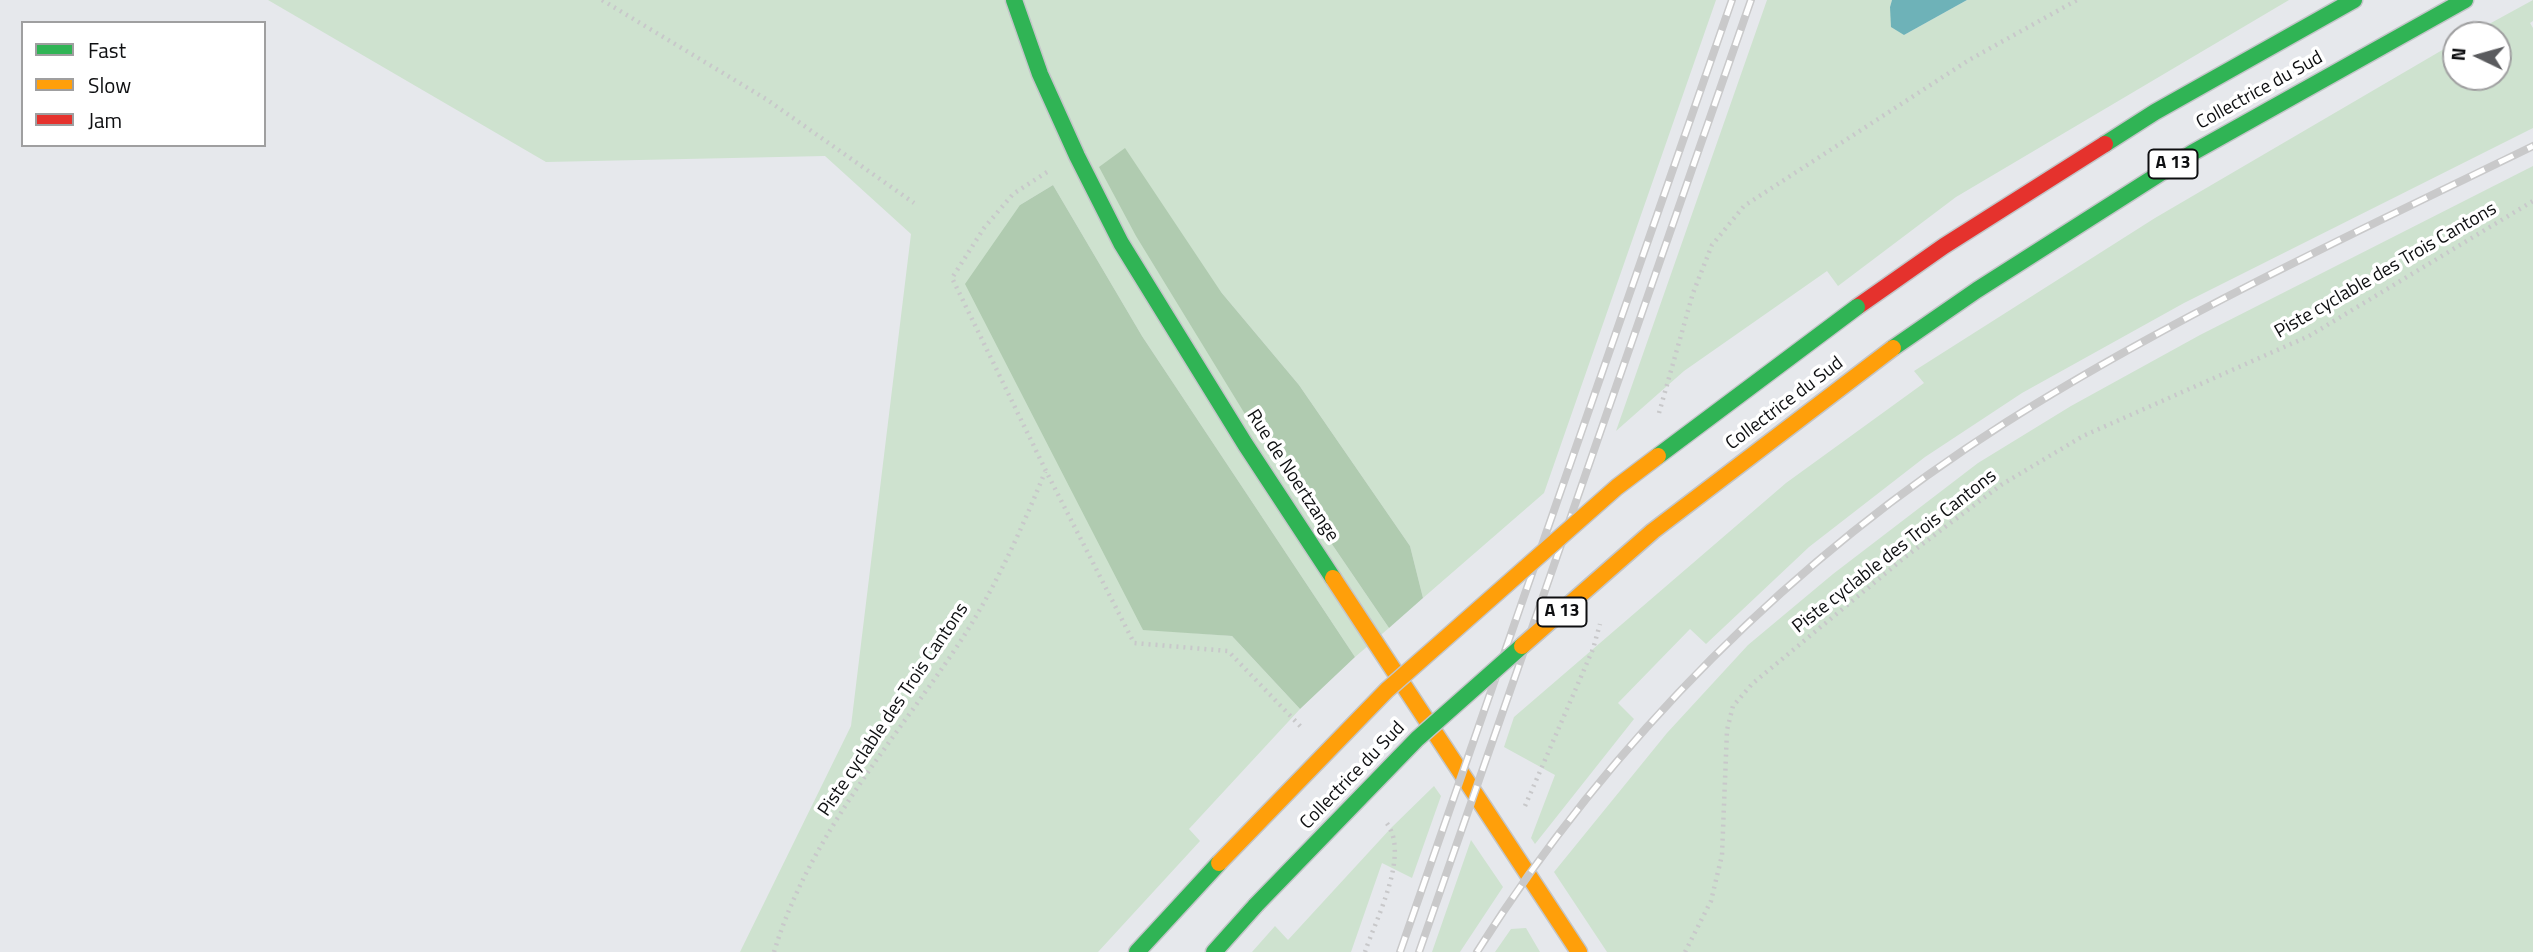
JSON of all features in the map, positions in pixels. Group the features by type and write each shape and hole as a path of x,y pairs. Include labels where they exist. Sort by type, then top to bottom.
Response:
{"main road":[{"name":"Rue de Noertzange","path":"1014,0 1040,74 1121,243 1245,444 1579,952"},
{"name":"Collectrice du Sud","path":"1137,952 1219,863 1387,690 1617,487 1857,307 1944,246 2155,111 2354,0"},
{"name":"Collectrice du Sud","path":"1214,952 1256,905 1417,740 1653,531 1893,348 1977,290 2192,153 2465,0"}],"path":[{"path":"602,0 766,99 914,203"},
{"path":"1050,170 1013,194 984,228 952,278 1133,643 1228,651 1292,717"},
{"name":"Piste cyclable des Trois Cantons","path":"1685,952 1711,901 1722,855 1727,730 1733,706 1752,684 1904,558 2001,485 2082,436 2309,336 2533,201"},
{"name":"Piste cyclable des Trois Cantons","path":"774,952 784,918 818,850 866,772 957,646 1016,544 1046,471"},
{"path":"1364,952 1394,869 1396,849 1391,828"}],"green space":[{"path":"268,0 1716,0 1544,493 1423,598 1410,546 1299,385 1221,292 1259,437 1389,628 1355,657 1142,336 1053,185 1020,205 1143,629 1232,636 1300,709 1189,829 1200,841 1098,952 740,952 851,726 911,234 825,156 546,162"},
{"path":"1767,0 1892,0 1890,7 1904,35 1967,0 2289,0 1956,197 1838,286 1827,271 1684,371 1616,431"},
{"path":"2533,0 2533,21 2530,23 2533,28 2533,128 2184,303 2022,393 1925,457 1809,547 1706,644 1690,629 1618,703 1634,719 1535,844 1531,838 1555,775 1504,747 1514,717 1786,483 1924,383 1914,371 2155,218 2442,50 2442,91 2512,91 2512,21 2495,21"},
{"path":"1125,148 1221,292 1299,385 1410,546 1423,598 1389,628 1259,437 1136,236 1099,167"},
{"path":"2533,166 2533,952 1607,952 1554,872 1667,733 1748,645 1833,574 1978,463 2071,406 2200,335"},
{"path":"1053,185 1142,336 1355,657 1300,709 1232,636 1143,630 965,284 1020,205"},
{"path":"1434,786 1441,796 1412,878 1382,863 1351,952 1252,952 1275,926 1288,940 1391,828"},
{"path":"1471,840 1503,887 1460,952 1432,952"},
{"path":"1526,928 1540,952 1495,952 1511,929"}],"water":[{"path":"1892,0 1967,0 1904,35 1891,27"}],"railway":[{"path":"1400,952 1732,0"},
{"path":"1419,952 1751,0"},
{"path":"1477,952 1529,874 1586,799 1647,727 1712,659 1780,594 1852,533 1927,476 2005,423 2133,347 2265,277 2533,146"}],"traffic: fast":[{"path":"1014,0 1040,74 1121,243 1245,444 1333,578"},
{"path":"2105,144 2155,112 2354,0"},
{"path":"1893,348 1977,290 2192,153 2465,0"},
{"path":"1658,456 1857,307"},
{"path":"1256,905 1417,739 1522,646"},
{"path":"1137,952 1219,863"},
{"path":"1214,952 1256,905"}],"traffic: slow":[{"path":"1522,646 1653,531 1893,348"},
{"path":"1219,863 1387,690 1617,487 1658,456"},
{"path":"1333,578 1579,952"}],"traffic: jam":[{"path":"1857,307 1944,246 2105,144"}]}
